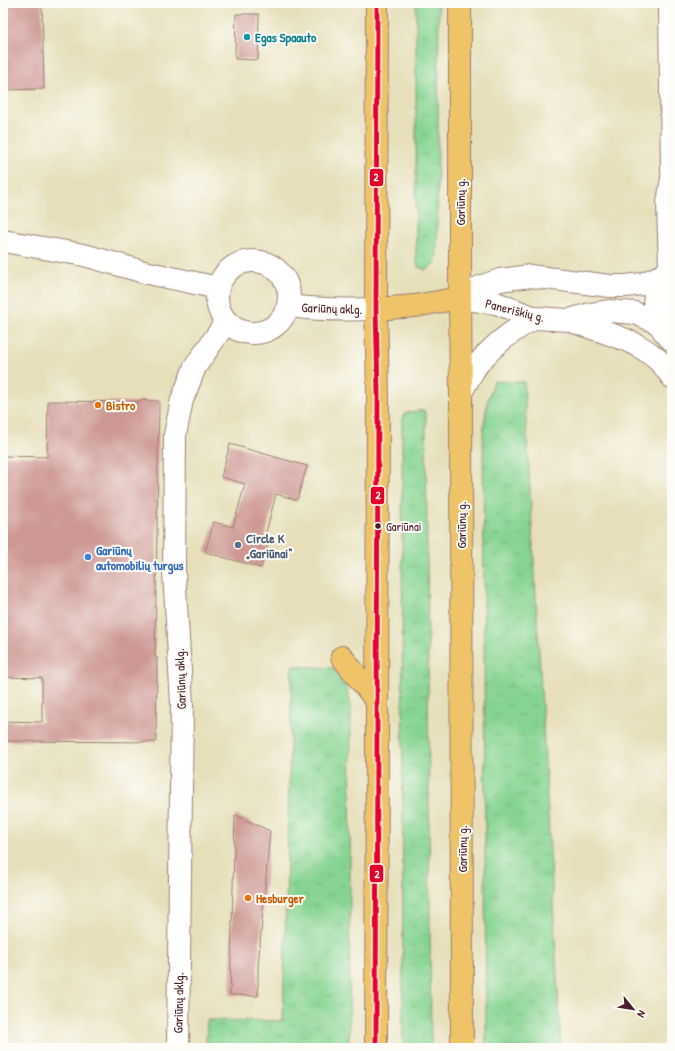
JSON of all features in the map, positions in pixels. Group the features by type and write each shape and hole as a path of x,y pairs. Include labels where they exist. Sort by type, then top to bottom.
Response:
{"highway":[{"path":"376,1048 378,393 376,309 377,3"},
{"name":"Gariūnų g.","path":"460,3 462,1048"},
{"path":"376,309 415,306 460,298"},
{"path":"342,657 376,700"}],"street":[{"path":"670,3 672,172"},
{"path":"672,178 668,203 668,270 656,291 654,302 658,323 665,334 672,340"},
{"path":"3,241 84,255 144,272 218,288"},
{"name":"Gariūnų aklg.","path":"252,261 264,262 274,267 288,284 290,295 289,306 285,316 278,325 269,331 258,334 247,334 236,330 226,322 219,312 216,300 218,288 222,277 230,268 241,263 252,261"},
{"name":"Paneriškių g.","path":"460,298 480,287 500,280 530,276 610,286 626,286 642,284 668,270"},
{"name":"Paneriškių g.","path":"460,298 496,303 535,318 569,320 590,314 609,311 635,314 658,323"},
{"name":"Gariūnų aklg.","path":"289,306 310,309 376,309"},
{"path":"461,392 477,366 495,346 514,330 535,318"},
{"path":"569,320 631,341 651,354 672,377"},
{"name":"Gariūnų aklg.","path":"178,1048 182,704 174,572 175,435 182,400 195,367 226,322"}],"green space":[{"path":"416,3 439,3 437,252 433,264 426,270 418,267 416,259"},
{"path":"494,381 524,382 561,1048 486,1048 483,433 487,403"},
{"path":"424,410 426,415 431,1048 403,1048 402,423 405,413"},
{"path":"292,666 333,668 347,689 351,707 349,1048 206,1048 207,1020 283,1021"}],"building":[{"path":"3,3 42,3 44,89 3,90"},
{"name":"Egas Spaauto","path":"236,14 259,14 258,60 235,59"},
{"path":"140,400 159,401 155,657 157,657 156,742 3,741 3,721 42,722 42,678 3,677 3,456 47,457 48,401 140,402"},
{"path":"230,444 307,466 297,500 276,494 265,536 270,538 261,568 205,552 214,522 233,527 245,484 221,477"},
{"name":"Hesburger","path":"235,815 270,831 258,966 258,996 230,995"}],"transit line":[{"name":"2","path":"376,1048 378,393 376,309 377,3"}],"place":[{"name":"Egas Spaauto","path":"247,37"},
{"name":"Bistro","path":"98,405"},
{"name":"Gariūnai","path":"378,526"},
{"name":"Circle K „Gariūnai“","path":"238,545"},
{"name":"Gariūnų automobilių turgus","path":"88,557"},
{"name":"Hesburger","path":"248,898"}]}
